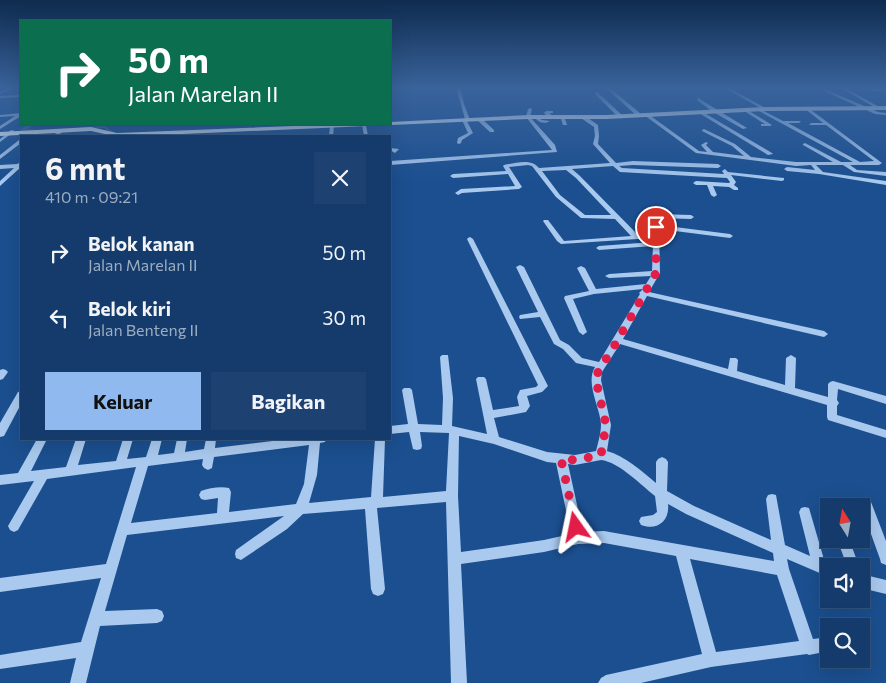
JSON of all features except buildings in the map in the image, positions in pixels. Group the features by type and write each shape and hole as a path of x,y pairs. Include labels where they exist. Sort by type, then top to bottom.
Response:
{"main road":[{"path":"391,124 482,119"},
{"path":"0,134 96,129 114,135 208,134 364,125"}],"street":[{"path":"1,127 14,119"},
{"path":"479,119 492,131"},
{"path":"391,163 556,151 530,119"},
{"path":"563,119 565,124"},
{"path":"585,119 596,126 597,136 595,144 613,164 623,171 782,179"},
{"path":"648,119 697,152 813,165 879,163 822,119"},
{"path":"712,119 770,154"},
{"path":"729,119 745,128"},
{"path":"755,122 764,124 757,119"},
{"path":"777,119 861,164"},
{"path":"459,143 460,139 471,133 466,120"},
{"path":"783,122 799,122"},
{"path":"811,124 829,124"},
{"path":"331,135 332,126"},
{"path":"56,135 62,130"},
{"path":"704,130 724,139 744,152 749,158"},
{"path":"0,141 12,132"},
{"path":"30,135 35,132"},
{"path":"0,157 20,143"},
{"path":"696,183 734,187 733,182 718,166 703,145 706,143"},
{"path":"805,144 856,171 886,174"},
{"path":"458,194 461,191 519,187 505,167 507,165 528,163 534,165 558,196 584,218 617,217"},
{"path":"538,170 613,164 657,163 718,166"},
{"path":"0,168 20,165"},
{"path":"0,184 20,165"},
{"path":"813,165 819,172"},
{"path":"567,168 635,236"},
{"path":"787,169 819,172 886,183"},
{"path":"453,176 508,172"},
{"path":"710,184 714,195"},
{"path":"601,455 606,425 596,380 601,365 620,341 645,290 656,273 656,216 691,217"},
{"path":"546,221 559,240 563,242 657,235 730,236"},
{"path":"599,248 657,235"},
{"path":"470,239 543,386 539,390 523,393 522,397 525,405 522,409 489,415"},
{"path":"520,267 557,342 566,346 576,360 601,365"},
{"path":"581,268 594,292"},
{"path":"609,276 656,273"},
{"path":"583,332 568,298 594,292 645,290 824,334"},
{"path":"523,317 543,314"},
{"path":"620,341 834,403"},
{"path":"445,357 451,430 459,683"},
{"path":"790,389 791,358"},
{"path":"732,360 732,372"},
{"path":"481,379 494,440"},
{"path":"886,400 833,384 834,403 832,417 886,434"},
{"path":"407,390 417,446"},
{"path":"0,433 20,397"},
{"path":"391,430 414,428 451,430 494,440 542,456 561,459 575,460 601,455 609,456 661,494 690,510 820,568"},
{"path":"22,477 41,440"},
{"path":"70,470 82,440"},
{"path":"120,464 128,440"},
{"path":"78,683 86,649 122,530 157,440"},
{"path":"179,457 182,440"},
{"path":"208,465 211,440"},
{"path":"0,480 179,457 210,452 235,444 300,440"},
{"path":"241,554 283,525 300,509 306,499 312,480 318,440"},
{"path":"378,590 373,502 380,440"},
{"path":"561,459 578,538"},
{"path":"645,521 655,521 662,515 662,462"},
{"path":"14,526 43,474"},
{"path":"205,495 225,492 222,519"},
{"path":"122,530 300,509 452,496"},
{"path":"772,500 782,569 809,648"},
{"path":"805,512 820,558"},
{"path":"870,514 886,559"},
{"path":"460,558 544,546 578,538 604,537 782,569"},
{"path":"681,550 711,660"},
{"path":"0,585 111,570"},
{"path":"870,583 886,587"},
{"path":"96,619 156,616"},
{"path":"606,683 711,660 820,646"},
{"path":"0,662 86,649"}],"waterway":[{"path":"30,125 23,130 35,131"},
{"path":"290,126 312,125"},
{"path":"83,128 105,127 114,134 122,134"}],"route":[{"path":"576,527 561,459 575,460 601,455 606,425 596,380 601,365 613,348 656,273 656,227"}]}
